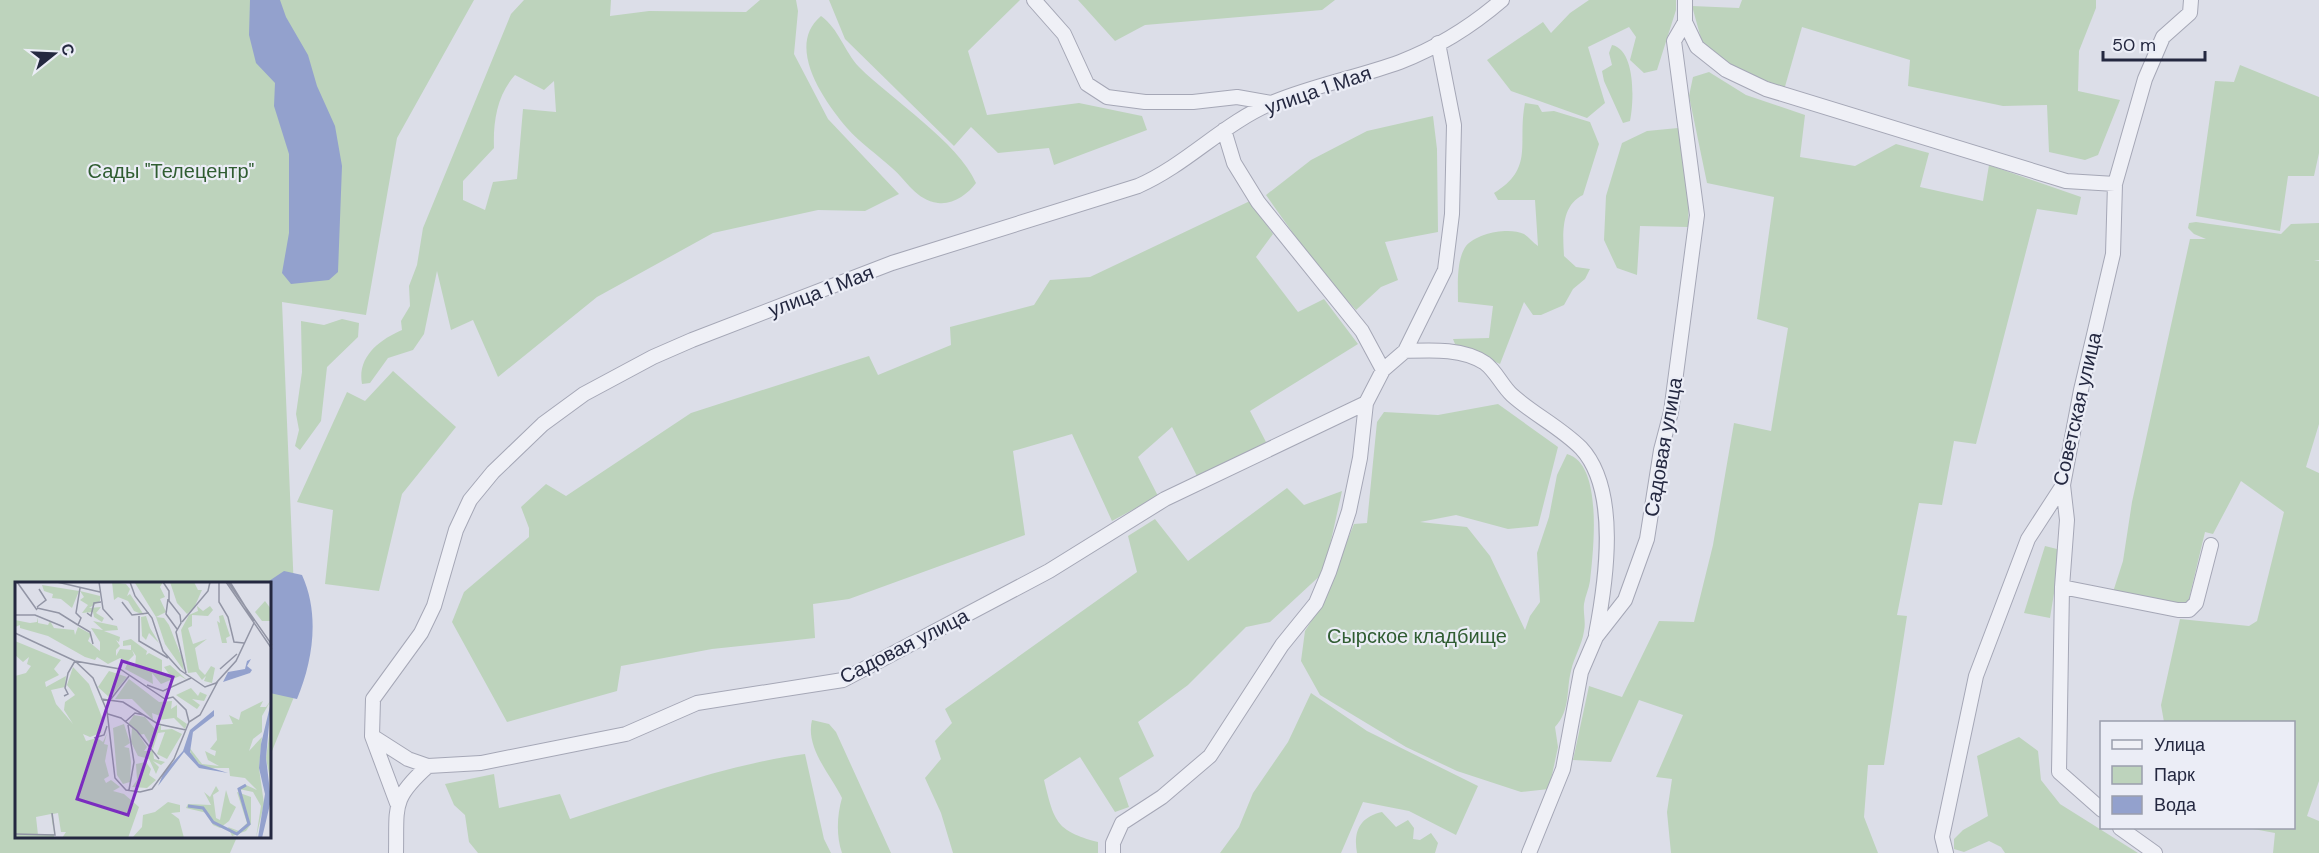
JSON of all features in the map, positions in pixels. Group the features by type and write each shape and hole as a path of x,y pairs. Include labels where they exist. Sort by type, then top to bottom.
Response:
{"street":[{"path":"1034,0 1064,34 1087,84 1107,97 1145,102 1193,102 1237,97 1272,103"},
{"name":"улица 1 Мая","path":"397,802 372,736 373,699 421,633 434,606 456,530 471,500 493,472 551,418 584,394 653,357 692,340 892,263 1138,186 1166,174 1224,130 1272,103 1402,61 1485,15 1502,0"},
{"name":"Садовая улица","path":"1684,0 1685,22 1697,47 1726,70 1766,89 2066,181 2115,184"},
{"name":"Советская улица","path":"1946,853 1942,837 1976,676 2028,539 2063,485 2080,390 2113,254 2115,184 2145,79 2163,37 2190,13 2191,0"},
{"name":"Садовая улица","path":"1529,853 1563,770 1581,672 1596,637 1625,600 1647,539 1661,450 1671,412 1697,215 1674,41 1685,22"},
{"path":"1113,853 1113,843 1122,823 1162,796 1210,756 1282,645 1316,603 1349,511 1360,458 1366,403 1383,370 1405,351 1445,270 1452,214 1454,125 1438,43"},
{"path":"1224,130 1234,163 1258,202 1362,331 1383,370"},
{"path":"1405,351 1448,350 1486,363 1512,395 1547,419 1582,449 1600,480 1607,522 1601,611 1596,637"},
{"name":"Садовая улица","path":"372,736 408,759 428,766 481,763 626,734 697,704 843,680 1049,571 1165,499 1366,403"},
{"path":"2063,485 2067,520 2062,587 2059,772 2100,808"},
{"path":"2062,587 2178,610 2190,610 2196,603 2211,545"},
{"path":"396,853 397,802 410,783 428,766"},
{"path":"2121,829 2155,853"}],"green space":[{"name":"Сады \"Телецентр\"","path":"0,0 474,0 397,138 366,315 282,302 298,687 272,751 272,582 15,582 15,838 237,838 230,853 0,853"},
{"path":"524,0 611,0 610,16 649,11 746,12 760,0 796,0 798,11 794,54 828,119 899,194 865,211 818,210 713,233 597,297 498,377 473,320 451,330 437,271 424,334 413,350 388,358 370,383 362,384 361,374 366,358 378,344 402,330 401,321 410,306 409,286 417,265 423,228 511,14","holes":["515,75 544,90 554,81 556,112 523,109 517,179 493,182 485,210 463,200 463,181 494,148 497,109 509,83"]},
{"path":"829,0 1020,0 968,51 987,115 1079,103 1142,116 1147,130 1054,165 1049,148 998,153 971,127 954,146 845,39"},
{"path":"1078,0 1335,0 1322,10 1145,25 1115,41"},
{"path":"1589,0 1676,0 1676,10 1657,70 1644,73 1630,60 1636,37 1629,27 1588,47 1605,103 1587,118 1511,91 1487,60 1543,22 1551,33 1570,13"},
{"path":"1742,0 2096,0 2096,8 2079,51 2078,91 2120,100 2098,155 2085,160 2049,152 2047,105 2003,106 1908,86 1910,60 1802,27 1784,90 1723,63 1702,42 1692,6 1739,8"},
{"path":"821,16 832,27 859,67 955,152 976,183 969,191 955,200 944,203 924,198 847,128 819,89 807,58 807,42 811,28"},
{"path":"1612,45 1626,56 1632,78 1630,121 1623,123 1604,81 1602,71 1612,65 1609,53"},
{"path":"2240,65 2319,97 2319,153 2314,176 2288,176 2280,231 2196,216 2215,81 2234,82"},
{"path":"1709,72 1746,95 1805,115 1800,157 1855,166 1896,144 1929,153 1920,187 1983,201 1989,165 2081,197 2077,215 2037,209 1976,444 1954,441 1942,505 1919,503 1897,615 1907,616 1884,765 1868,765 1864,817 1878,853 1671,853 1667,812 1672,779 1656,777 1683,715 1639,700 1611,762 1573,760 1589,686 1622,697 1659,621 1694,622 1713,545 1734,423 1771,431 1788,328 1757,319 1774,197 1707,183 1689,96 1693,77"},
{"path":"1525,103 1538,105 1542,112 1554,111 1590,122 1599,144 1583,195 1570,206 1564,222 1564,256 1576,267 1590,269 1585,279 1573,289 1564,305 1541,315 1533,315 1524,302 1500,364 1455,344 1453,339 1489,338 1493,306 1458,302 1458,273 1466,246 1471,241 1485,235 1502,231 1518,232 1526,235 1538,246 1535,200 1498,200 1494,193 1507,184 1520,164"},
{"path":"1433,116 1437,149 1438,232 1385,242 1398,280 1381,287 1356,310 1317,267 1266,195 1311,160 1367,131"},
{"path":"1678,128 1689,198 1688,227 1640,226 1637,275 1617,268 1604,240 1606,196 1622,143 1647,131"},
{"path":"1250,201 1273,234 1256,257 1298,312 1324,299 1358,344 1250,411 1266,442 1198,478 1172,427 1138,457 1158,496 1112,521 1072,434 1013,451 1025,535 849,599 813,604 815,638 712,649 621,666 617,691 507,722 452,622 464,592 529,537 529,528 521,507 546,484 566,496 691,413 869,356 878,375 951,345 950,327 1034,305 1050,280 1090,277"},
{"path":"2196,222 2281,234 2291,224 2319,223 2319,260 2314,260 2319,261 2319,424 2306,467 2319,473 2319,781 2307,816 2319,821 2319,853 2273,853 2275,833 2253,829 2295,829 2295,721 2164,721 2161,705 2180,619 2249,626 2257,621 2284,512 2241,481 2213,534 2205,532 2188,603 2178,605 2113,592 2123,561 2132,502 2190,239 2206,239 2194,234 2188,228 2189,223"},
{"path":"342,319 359,323 358,337 327,367 321,421 300,450 295,446 299,430 296,414 302,372 301,321 324,325"},
{"path":"393,371 456,427 402,494 379,591 325,584 333,510 297,502 347,392 365,401"},
{"name":"Сырское кладбище","path":"1498,404 1558,447 1538,526 1508,529 1456,515 1420,522 1467,527 1490,556 1525,630 1530,616 1540,602 1537,553 1549,517 1557,475 1567,454 1579,461 1587,474 1594,511 1593,551 1590,581 1584,604 1584,631 1571,671 1564,714 1555,727 1558,747 1549,789 1521,792 1457,771 1406,747 1320,695 1301,661 1305,631 1319,609 1354,524 1367,523 1377,422 1384,412 1438,415"},
{"path":"1287,488 1304,505 1342,491 1324,572 1270,622 1246,627 1188,685 1138,722 1154,756 1119,778 1129,807 1115,812 1080,757 1044,780 1054,814 1059,822 1073,833 1098,842 1098,853 953,853 941,813 925,778 941,759 935,741 952,723 945,709 1137,572 1128,536 1155,519 1188,561"},
{"path":"2045,546 2061,550 2050,618 2024,613"},
{"path":"1311,693 1367,731 1478,786 1456,835 1409,811 1363,802 1341,853 1220,853 1239,827 1253,793 1288,742"},
{"path":"812,720 829,724 836,732 891,853 842,853 838,825 842,798 820,761 812,741"},
{"path":"2019,737 2038,751 2041,780 2060,804 2138,853 2005,853 2001,847 1989,841 1964,852 1954,849 1954,839 1963,830 1988,816 1977,756"},
{"path":"805,754 824,839 831,853 478,853 469,842 465,815 454,805 445,784 494,774 499,808 560,794 570,819 716,773"},
{"path":"1382,812 1396,827 1408,820 1414,828 1413,839 1420,840 1431,833 1438,843 1435,853 1357,853 1357,832 1363,821"}],"water":[{"path":"250,0 280,0 286,17 308,55 317,86 335,126 342,166 338,272 329,280 291,284 282,273 289,233 289,154 274,106 275,83 256,63 249,35"},
{"path":"284,571 302,575 308,590 313,621 312,637 307,669 297,699 272,693 272,582 268,582"}]}
